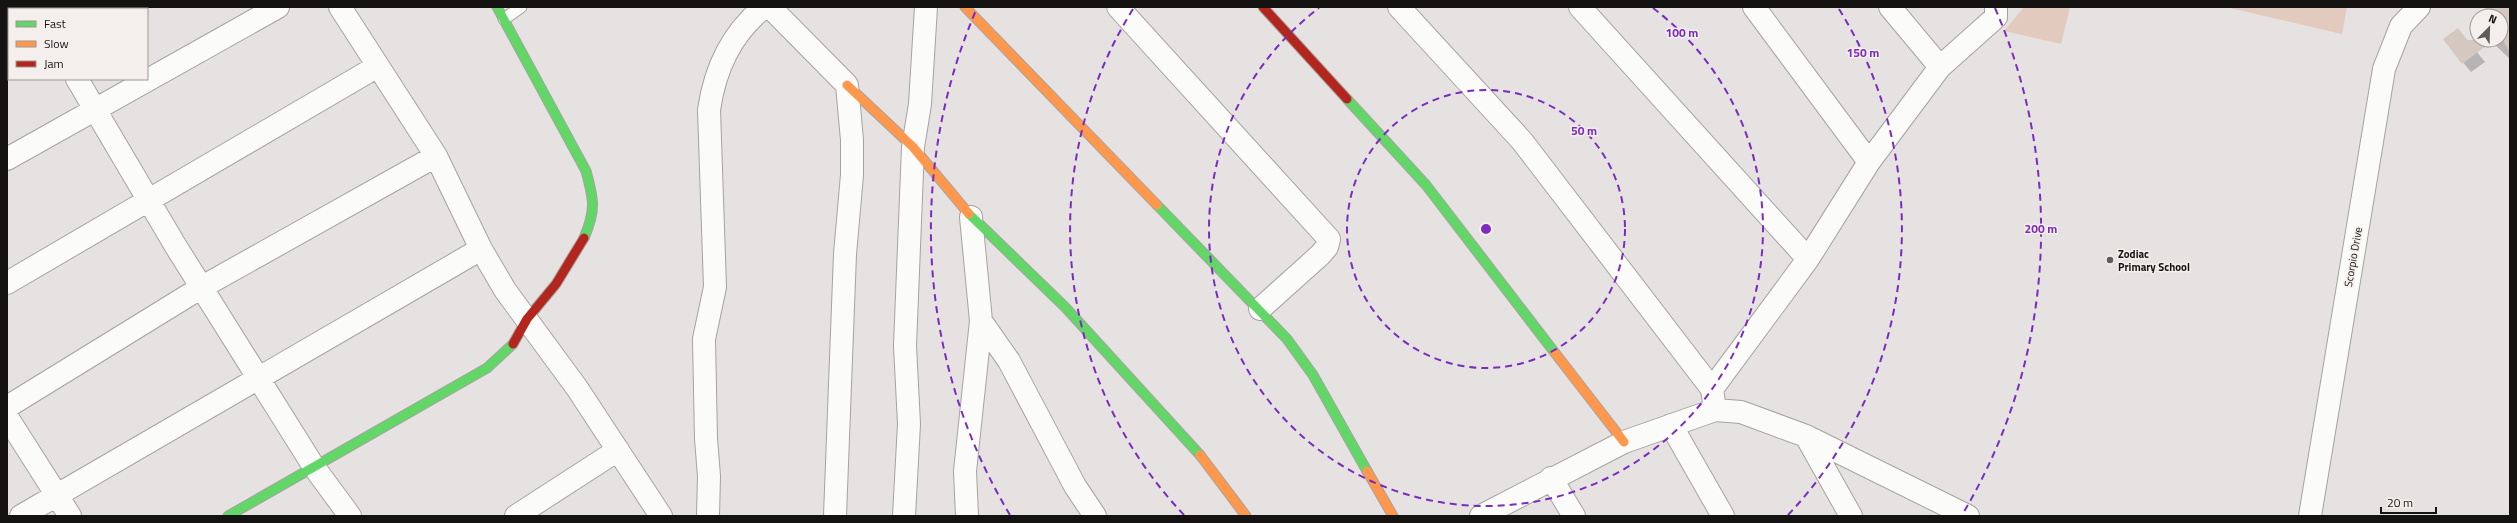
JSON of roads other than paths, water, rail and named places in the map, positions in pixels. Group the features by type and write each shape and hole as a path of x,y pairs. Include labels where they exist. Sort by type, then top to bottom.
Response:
{"street":[{"path":"7,159 278,7"},
{"path":"340,7 436,156 481,249 505,290 577,388 660,516"},
{"path":"228,516 429,403 487,368 514,343 527,319 556,284 581,246 594,210 593,195 586,171 497,7"},
{"path":"708,516 709,476 706,439 704,339 715,287 709,110 713,83 732,42 742,28 764,7"},
{"path":"770,7 847,85 913,147 971,217 1065,307 1202,457 1246,516"},
{"path":"904,516 909,424 906,346 913,147 920,104 926,7"},
{"path":"965,7 1287,338 1313,375 1393,516"},
{"path":"1118,7 1328,239 1327,247 1320,255 1260,309"},
{"path":"1263,7 1426,185 1624,442"},
{"path":"1399,7 1522,141 1712,389 1715,410"},
{"path":"1580,7 1808,259"},
{"path":"1754,7 1869,162"},
{"path":"1890,7 1940,67"},
{"path":"1712,389 1808,259 1869,162 1940,67 1993,20 1997,12 1996,7"},
{"name":"Scorpio Drive","path":"2310,516 2384,69 2401,26 2419,7"},
{"path":"7,283 378,66"},
{"path":"78,80 94,111 148,200 314,467 350,516"},
{"path":"835,516 844,254 852,175 852,140 847,85"},
{"path":"7,407 202,287 436,156"},
{"path":"967,516 965,471 981,321 971,217"},
{"path":"22,516 57,494 481,249"},
{"path":"981,321 1009,361 1075,486 1095,516"},
{"path":"1481,516 1551,478 1624,442 1715,410 1740,412 1806,436 1968,516"},
{"path":"7,417 70,516"},
{"path":"1671,425 1723,516"},
{"path":"1806,436 1851,516"},
{"path":"516,516 618,450"},
{"path":"1551,478 1574,516"}],"lane":[{"path":"504,19 521,7"}],"place":[{"name":"Zodiac Primary School","path":"2110,260"}]}
